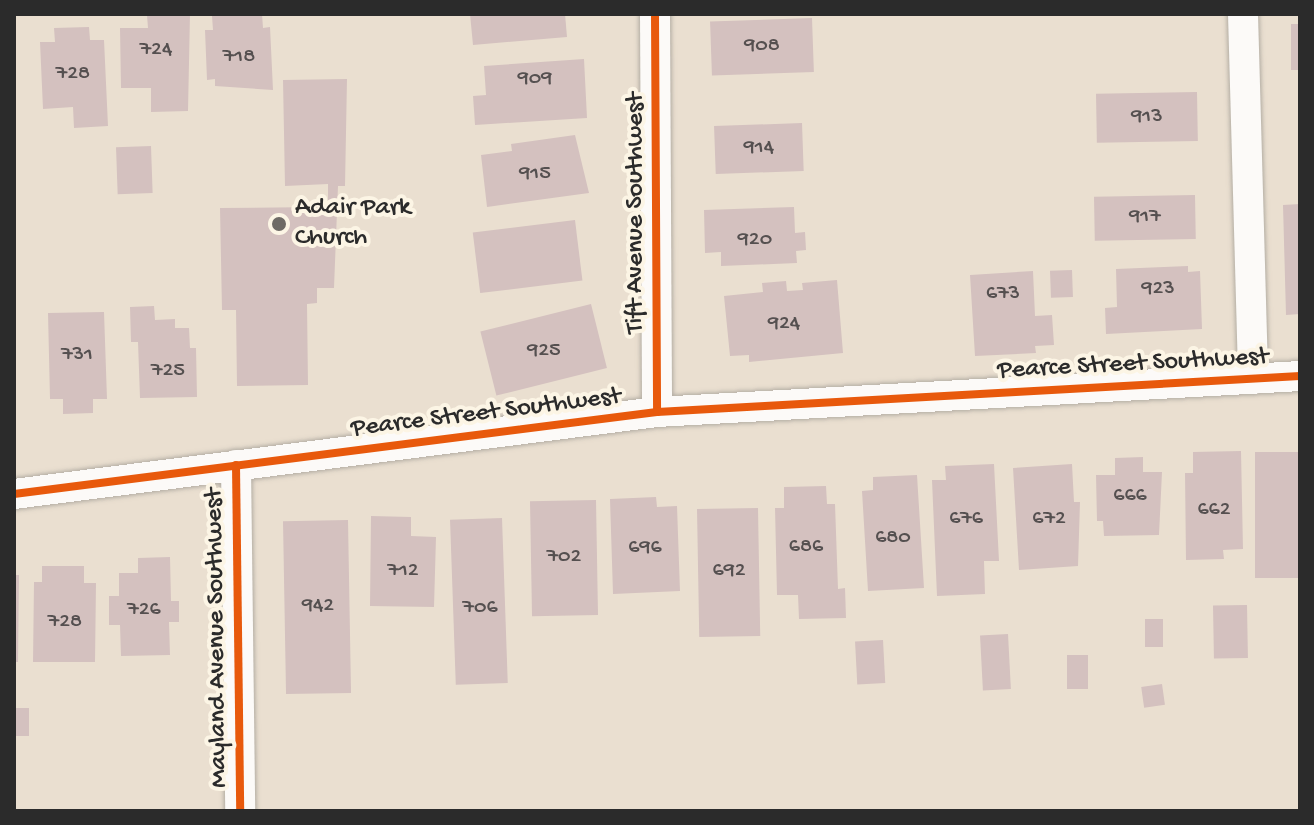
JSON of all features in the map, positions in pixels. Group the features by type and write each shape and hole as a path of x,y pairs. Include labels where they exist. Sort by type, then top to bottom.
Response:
{"street":[{"name":"Tift Avenue Southwest","path":"655,14 657,412"},
{"path":"1243,14 1253,379"},
{"name":"Pearce Street Southwest","path":"14,494 657,412 1300,376"},
{"name":"Mayland Avenue Southwest","path":"236,465 240,811"}],"building":[{"path":"190,14 188,111 151,112 151,88 121,88 120,28 148,28 147,15"},
{"path":"262,14 263,28 270,27 273,90 215,86 215,79 207,80 205,30 213,30 212,16"},
{"path":"470,14 565,14 567,37 473,45"},
{"path":"812,18 814,72 712,76 710,22"},
{"path":"1291,24 1300,24 1300,70 1291,70"},
{"path":"89,27 90,40 104,40 108,126 74,128 73,107 43,109 40,42 55,42 54,28"},
{"path":"584,59 587,118 475,125 473,96 486,95 484,66"},
{"name":"Adair Park Church","path":"347,79 345,186 338,186 334,288 317,288 317,303 307,304 308,385 237,386 236,310 222,310 220,208 320,207 320,214 328,213 328,184 285,186 283,80"},
{"path":"1197,92 1198,141 1097,143 1096,94"},
{"path":"802,123 804,171 716,174 714,126"},
{"path":"575,135 589,193 487,207 481,155 512,151 511,144"},
{"path":"151,146 153,193 118,194 116,147"},
{"path":"1195,195 1196,239 1095,241 1094,197"},
{"path":"1300,204 1300,314 1286,315 1283,205"},
{"path":"794,207 795,233 805,232 806,250 796,251 797,263 721,266 721,252 705,253 704,210"},
{"path":"575,220 582,281 480,293 473,233"},
{"path":"1188,266 1188,272 1200,271 1202,329 1106,334 1105,308 1117,307 1116,269"},
{"path":"1072,270 1073,297 1051,298 1050,271"},
{"path":"1033,271 1035,316 1052,315 1054,345 1035,346 1036,353 975,356 970,275"},
{"path":"837,280 843,353 749,362 749,355 730,356 724,296 763,292 762,283 786,281 787,291 803,290 802,283"},
{"path":"591,304 607,368 496,396 480,332"},
{"path":"154,306 155,320 175,319 175,328 189,328 190,348 196,348 197,397 140,398 138,342 131,342 130,307"},
{"path":"104,312 107,399 93,399 93,413 63,414 63,399 50,399 48,313"},
{"path":"1241,451 1243,549 1223,550 1224,559 1186,560 1185,473 1193,473 1193,452"},
{"path":"1255,452 1300,452 1300,578 1255,578"},
{"path":"1143,457 1143,472 1162,472 1159,535 1104,536 1103,521 1097,521 1096,475 1115,475 1115,458"},
{"path":"994,464 999,561 984,561 985,594 937,596 932,480 946,480 945,466"},
{"path":"1072,464 1074,502 1080,502 1078,566 1019,570 1013,468"},
{"path":"917,475 924,588 868,591 862,491 873,490 873,477"},
{"path":"826,486 827,504 835,504 838,589 845,588 846,618 799,619 798,595 777,595 775,508 784,508 784,487"},
{"path":"656,497 657,507 677,506 680,591 613,594 610,499"},
{"path":"596,500 598,615 532,616 530,501"},
{"path":"758,508 760,636 699,637 697,509"},
{"path":"371,516 411,517 411,536 436,537 434,607 370,606"},
{"path":"502,518 508,683 456,685 450,520"},
{"path":"348,520 351,693 286,694 283,521"},
{"path":"170,557 171,601 179,601 179,622 169,622 170,655 121,656 120,625 109,625 109,596 119,596 119,573 138,573 138,558"},
{"path":"42,566 84,566 84,583 96,583 95,662 33,662 34,582 42,582"},
{"path":"14,575 19,575 18,662 14,662"},
{"path":"1247,605 1248,658 1214,659 1213,606"},
{"path":"1145,619 1163,619 1163,647 1145,647"},
{"path":"1008,634 1011,689 983,690 980,635"},
{"path":"883,640 885,683 857,684 855,641"},
{"path":"1067,655 1088,655 1088,689 1067,689"},
{"path":"1162,684 1165,705 1144,708 1141,687"},
{"path":"14,708 29,708 29,736 14,736"}],"cycle path":[{"path":"655,14 657,412"},
{"path":"14,494 657,412 1300,376"},
{"path":"236,465 240,811"}],"place":[{"name":"Adair Park Church","path":"279,224"}]}
